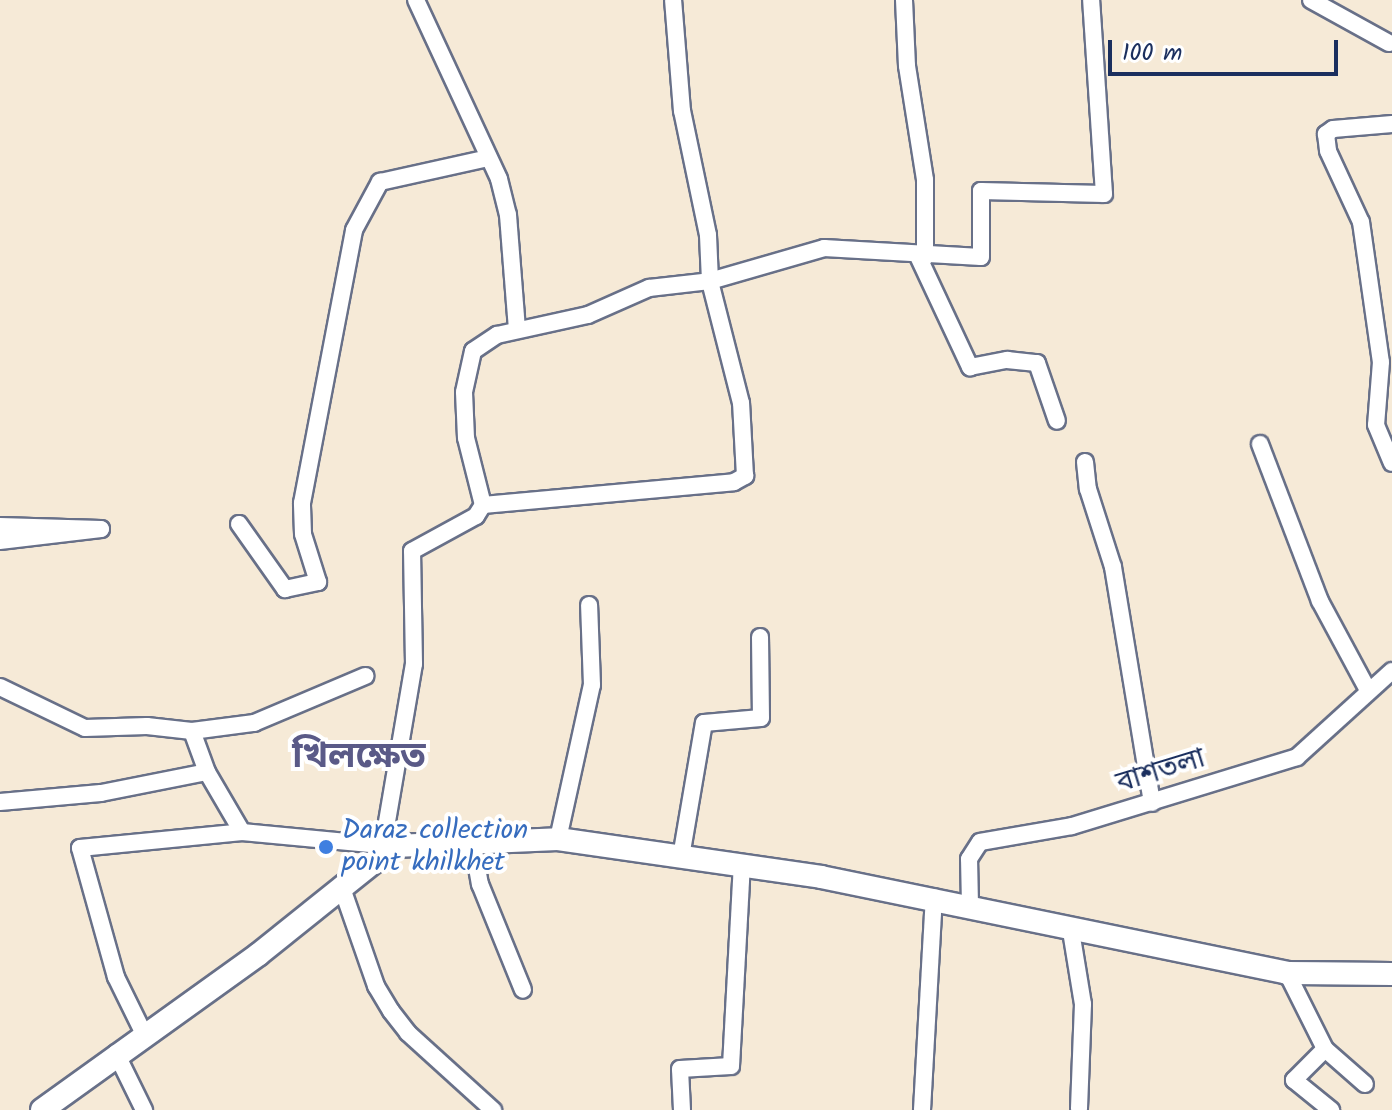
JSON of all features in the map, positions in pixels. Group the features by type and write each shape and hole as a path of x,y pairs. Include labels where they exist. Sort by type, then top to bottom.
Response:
{"street":[{"path":"416,0 488,158 508,215 517,329"},
{"path":"483,505 734,482 745,476 741,403 710,281 708,235 682,111 673,0"},
{"path":"904,0 907,66 925,180 921,257 970,367 1007,360 1037,363 1057,421"},
{"path":"42,1110 116,1053 343,891 388,846 414,664 412,551 476,516 483,505 466,438 464,392 473,351 517,329 588,315 649,288 710,281 824,248 921,257 983,256 981,191 1104,194 1091,0"},
{"path":"1311,0 1389,43"},
{"path":"1392,124 1333,129 1326,134 1328,151 1361,222 1381,362 1376,425 1392,463"},
{"path":"239,524 285,589 318,582 303,534 302,503 354,230 380,182 488,158"},
{"path":"1260,444 1320,601 1368,690"},
{"path":"1085,462 1088,489 1113,567 1152,803"},
{"path":"0,526 101,529 0,538"},
{"path":"558,839 592,685 589,605"},
{"path":"681,857 704,723 761,718 760,637"},
{"name":"বাশতলা","path":"970,905 969,859 980,842 1072,826 1297,757 1392,671"},
{"path":"0,687 85,728 147,726 192,731 254,723 365,676"},
{"path":"192,731 207,772 242,832"},
{"path":"0,802 101,793 207,772"},
{"path":"144,1034 116,977 80,848 242,832 388,846 473,845 558,839 934,897 1071,931 1287,973 1392,974"},
{"path":"473,845 480,884 523,990"},
{"path":"682,1110 680,1069 731,1066 742,865"},
{"path":"343,891 376,986 391,1011 493,1110"},
{"path":"922,1110 934,897"},
{"path":"1071,931 1083,1004 1079,1109"},
{"path":"1287,973 1325,1049 1365,1084"},
{"path":"1325,1049 1294,1080 1331,1110"},
{"path":"116,1053 144,1110"}],"place":[{"name":"Daraz collection point khilkhet","path":"326,847"}],"district":[{"name":"খিলক্ষেত","path":"359,758"}]}
